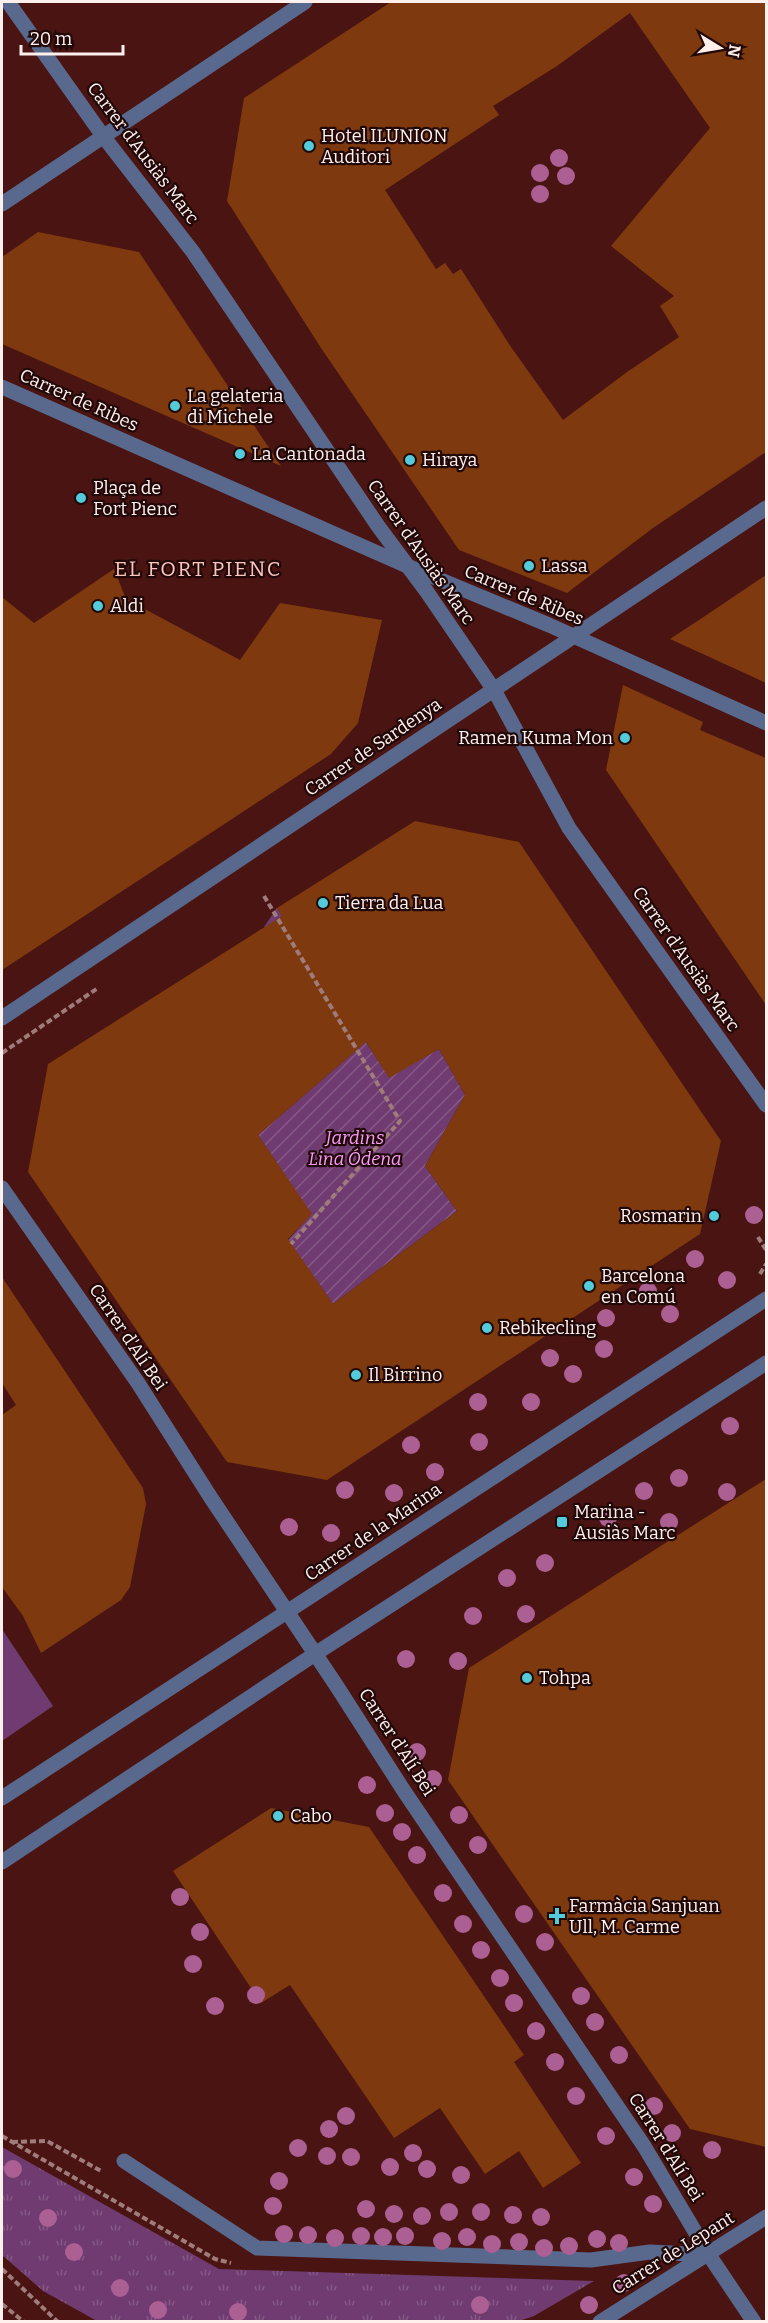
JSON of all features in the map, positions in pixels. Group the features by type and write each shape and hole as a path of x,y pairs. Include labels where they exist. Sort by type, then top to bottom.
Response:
{"street":[{"name":"Carrer d'Ausiàs Marc","path":"8,2 103,136 193,252 378,526 427,592 494,690 569,828 766,1105"},
{"path":"2,204 305,2"},
{"name":"Carrer de Ribes","path":"2,387 766,723"},
{"name":"Carrer de Sardenya","path":"2,1018 766,508"},
{"name":"Carrer d'Alí Bei","path":"2,1188 138,1383 404,1791 644,2146 709,2255 754,2322"},
{"name":"Carrer de la Marina","path":"2,1798 766,1299"},
{"path":"2,1862 315,1654 766,1363"},
{"path":"124,2161 257,2248 591,2260 650,2252 709,2255"},
{"name":"Carrer de Lepant","path":"600,2322 766,2217"}],"path":[{"path":"264,896 400,1121 291,1244"},
{"path":"758,1237 766,1250"},
{"path":"763,1279 759,1273 766,1264"},
{"path":"2,2136 215,2259 233,2263 257,2248"},
{"path":"12,2142 47,2141 102,2171"},
{"path":"2,2269 58,2322"},
{"path":"2,2304 24,2322"}],"green space":[{"name":"Jardins Lina Ódena","path":"277,908 389,1077 439,1049 465,1095 425,1166 457,1211 333,1304 288,1240 311,1214 258,1135 353,1053 264,927"},
{"path":"2,1629 53,1706 2,1741"},
{"path":"2,2147 219,2269 594,2281 534,2316 519,2321 97,2321 43,2291 2,2255"}],"building":[{"path":"391,2 766,2 766,452 653,528 567,593 459,550 321,348 227,201 244,98","holes":["630,13 710,128 611,246 674,296 660,306 679,337 563,420 511,347 461,269 453,274 445,263 436,269 385,190 499,115 493,106 557,66"]},
{"path":"38,232 139,252 281,466 2,344 2,257"},
{"path":"114,569 126,599 240,660 280,603 382,620 358,723 331,754 2,970 2,597 34,623"},
{"path":"766,575 766,683 670,639 702,618"},
{"path":"623,685 703,722 700,730 766,758 766,1005 606,770"},
{"path":"415,821 519,842 721,1141 700,1234 327,1480 227,1462 28,1172 48,1064 282,916 277,908","holes":["366,1042 389,1078 439,1049 465,1095 425,1166 457,1211 333,1304 288,1239 312,1214 258,1135"]},
{"path":"2,1277 143,1488 146,1504 130,1587 121,1600 41,1653 23,1616 2,1587 2,1415 16,1405 2,1383"},
{"path":"766,1479 766,2147 690,2129 448,1780 469,1668"},
{"path":"271,1808 369,1827 524,2055 514,2062 581,2163 543,2188 519,2151 485,2174 440,2108 394,2138 290,1985 261,2003 173,1871"}],"place":[{"name":"Hotel ILUNION Auditori","path":"309,146"},
{"name":"La gelateria di Michele","path":"175,406"},
{"name":"La Cantonada","path":"240,454"},
{"name":"Hiraya","path":"410,460"},
{"name":"Plaça de Fort Pienc","path":"81,498"},
{"name":"Lassa","path":"529,566"},
{"name":"Aldi","path":"98,606"},
{"name":"Ramen Kuma Mon","path":"625,738"},
{"name":"Tierra da Lua","path":"323,903"},
{"name":"Rosmarin","path":"714,1216"},
{"name":"Barcelona en Comú","path":"589,1286"},
{"name":"Rebikecling","path":"487,1328"},
{"name":"Il Birrino","path":"356,1375"},
{"name":"Marina - Ausiàs Marc","path":"562,1522"},
{"name":"Tohpa","path":"527,1678"},
{"name":"Cabo","path":"278,1816"},
{"name":"Farmàcia Sanjuan Ull, M. Carme","path":"557,1916"}],"district":[{"name":"EL FORT PIENC","path":"198,569"}]}
